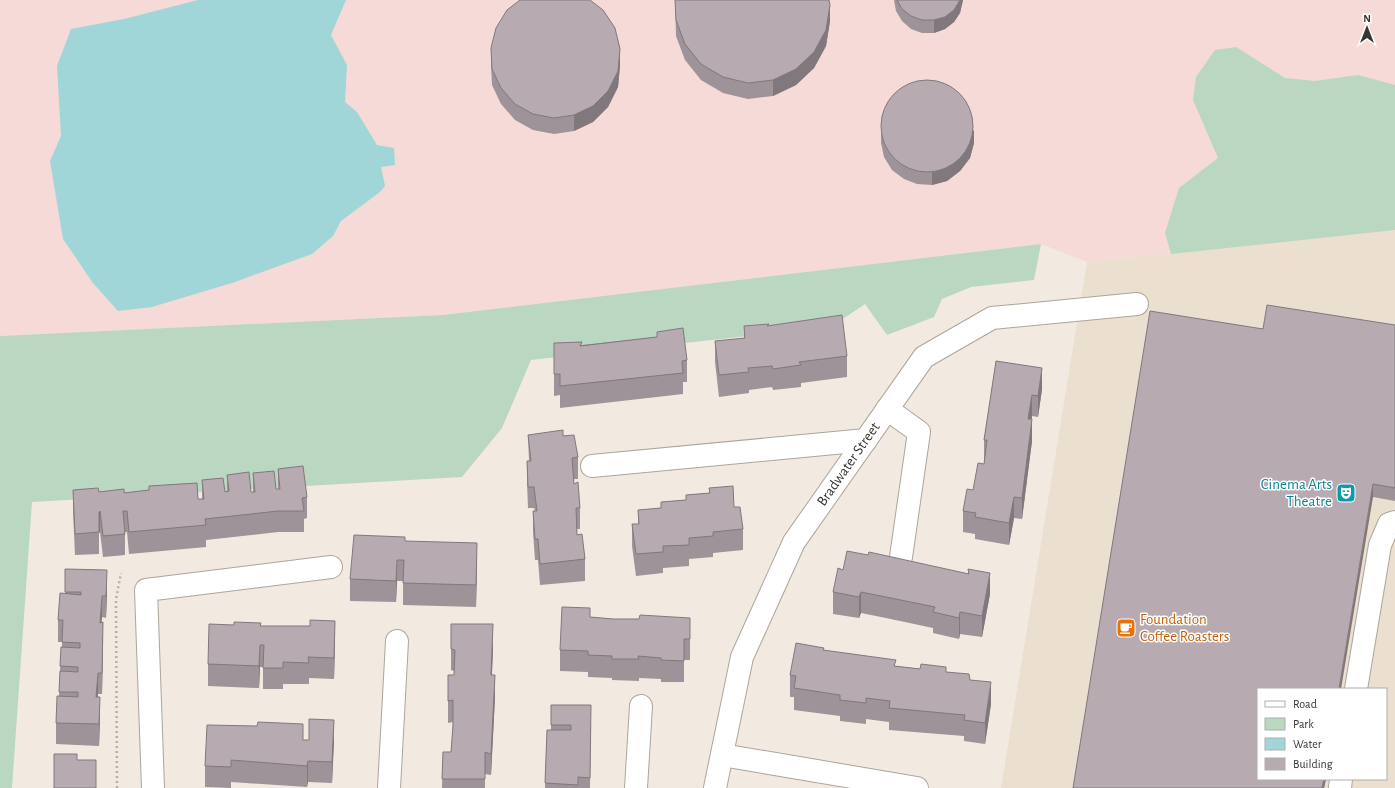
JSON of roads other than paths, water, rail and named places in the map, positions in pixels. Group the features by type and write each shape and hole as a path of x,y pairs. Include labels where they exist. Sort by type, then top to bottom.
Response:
{"street":[{"name":"Bradwater Street","path":"715,788 742,657 794,542 924,357 992,318 1137,304"},
{"path":"887,409 919,432 900,557"},
{"path":"592,466 866,440"},
{"path":"1356,688 1380,545 1389,524 1395,522"},
{"path":"153,788 146,590 331,567"},
{"path":"389,788 397,641"},
{"path":"636,788 640,706"},
{"path":"722,755 917,788"}],"water":[{"path":"198,0 346,0 331,35 347,65 345,102 357,112 377,145 394,148 395,165 381,167 385,186 380,192 341,221 333,236 312,254 232,283 152,307 118,311 93,283 63,239 50,161 61,136 57,66 71,29 124,19"}],"place":[{"name":"Cinema Arts Theatre","path":"1346,493"},
{"name":"Foundation Coffee Roasters","path":"1126,628"}]}
